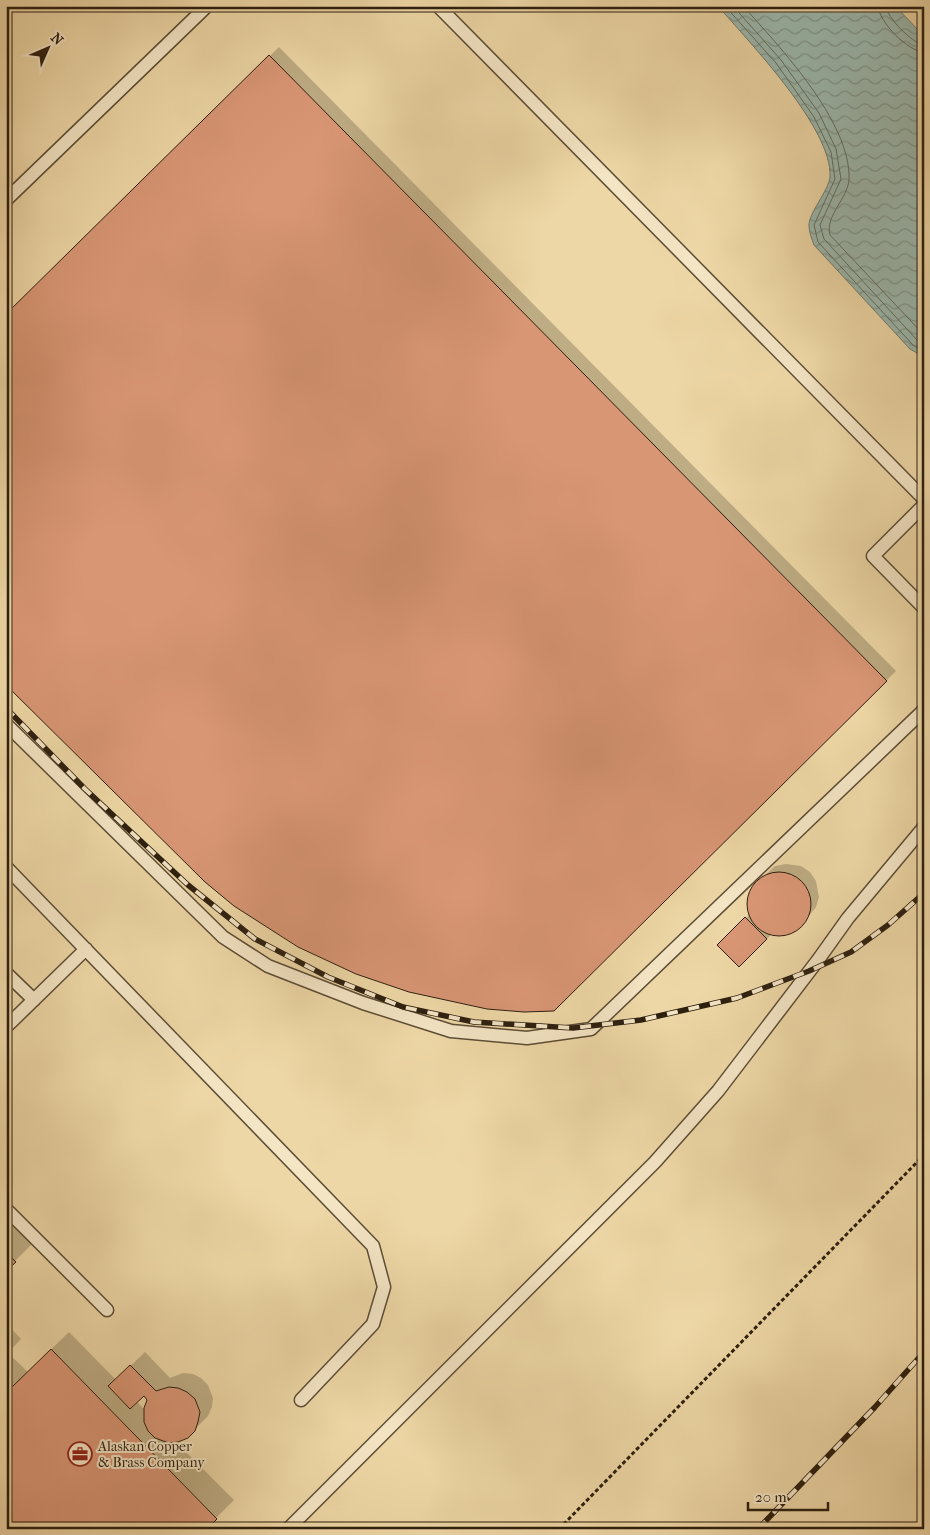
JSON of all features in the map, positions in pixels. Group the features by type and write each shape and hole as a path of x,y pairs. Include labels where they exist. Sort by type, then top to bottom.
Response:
{"lane":[{"path":"6,200 207,6"},
{"path":"438,6 924,499"},
{"path":"924,505 873,556 924,608"},
{"path":"6,724 223,938 268,966 363,1003 451,1030 527,1038 591,1029 924,710"},
{"path":"288,1529 655,1162 718,1091 848,918 924,828"},
{"path":"6,867 373,1246 384,1287 373,1324 301,1400"},
{"path":"6,1027 86,949"},
{"path":"6,973 34,1000"},
{"path":"6,1209 107,1310"}],"path":[{"path":"559,1529 924,1155"}],"water":[{"path":"718,6 895,6 924,36 924,357 910,349 814,245 809,226 812,215 829,182 827,157 818,135 787,87"}],"building":[{"path":"269,55 887,681 554,1011 524,1012 487,1009 409,992 356,974 298,947 234,906 205,882 6,685 6,314"},
{"path":"779,872 797,878 805,886 811,904 805,922 797,930 779,936 761,930 753,922 747,904 753,886 761,878"},
{"path":"745,917 767,939 739,967 717,945"},
{"path":"6,1252 16,1262 6,1271"},
{"name":"Alaskan Copper & Brass Company","path":"51,1349 217,1519 207,1529 6,1529 6,1386 10,1389"},
{"path":"130,1365 156,1391 169,1387 178,1388 187,1392 195,1399 200,1412 195,1431 188,1438 169,1443 155,1438 148,1431 144,1422 144,1408 147,1400 144,1396 130,1409 108,1386"}],"railway":[{"path":"6,708 85,789 188,885 255,939 328,977 403,1007 474,1022 573,1028 641,1020 737,998 809,971 851,952 888,925 924,893"},
{"path":"758,1529 875,1407 924,1352"}],"place":[{"name":"Alaskan Copper & Brass Company","path":"80,1454"}]}
